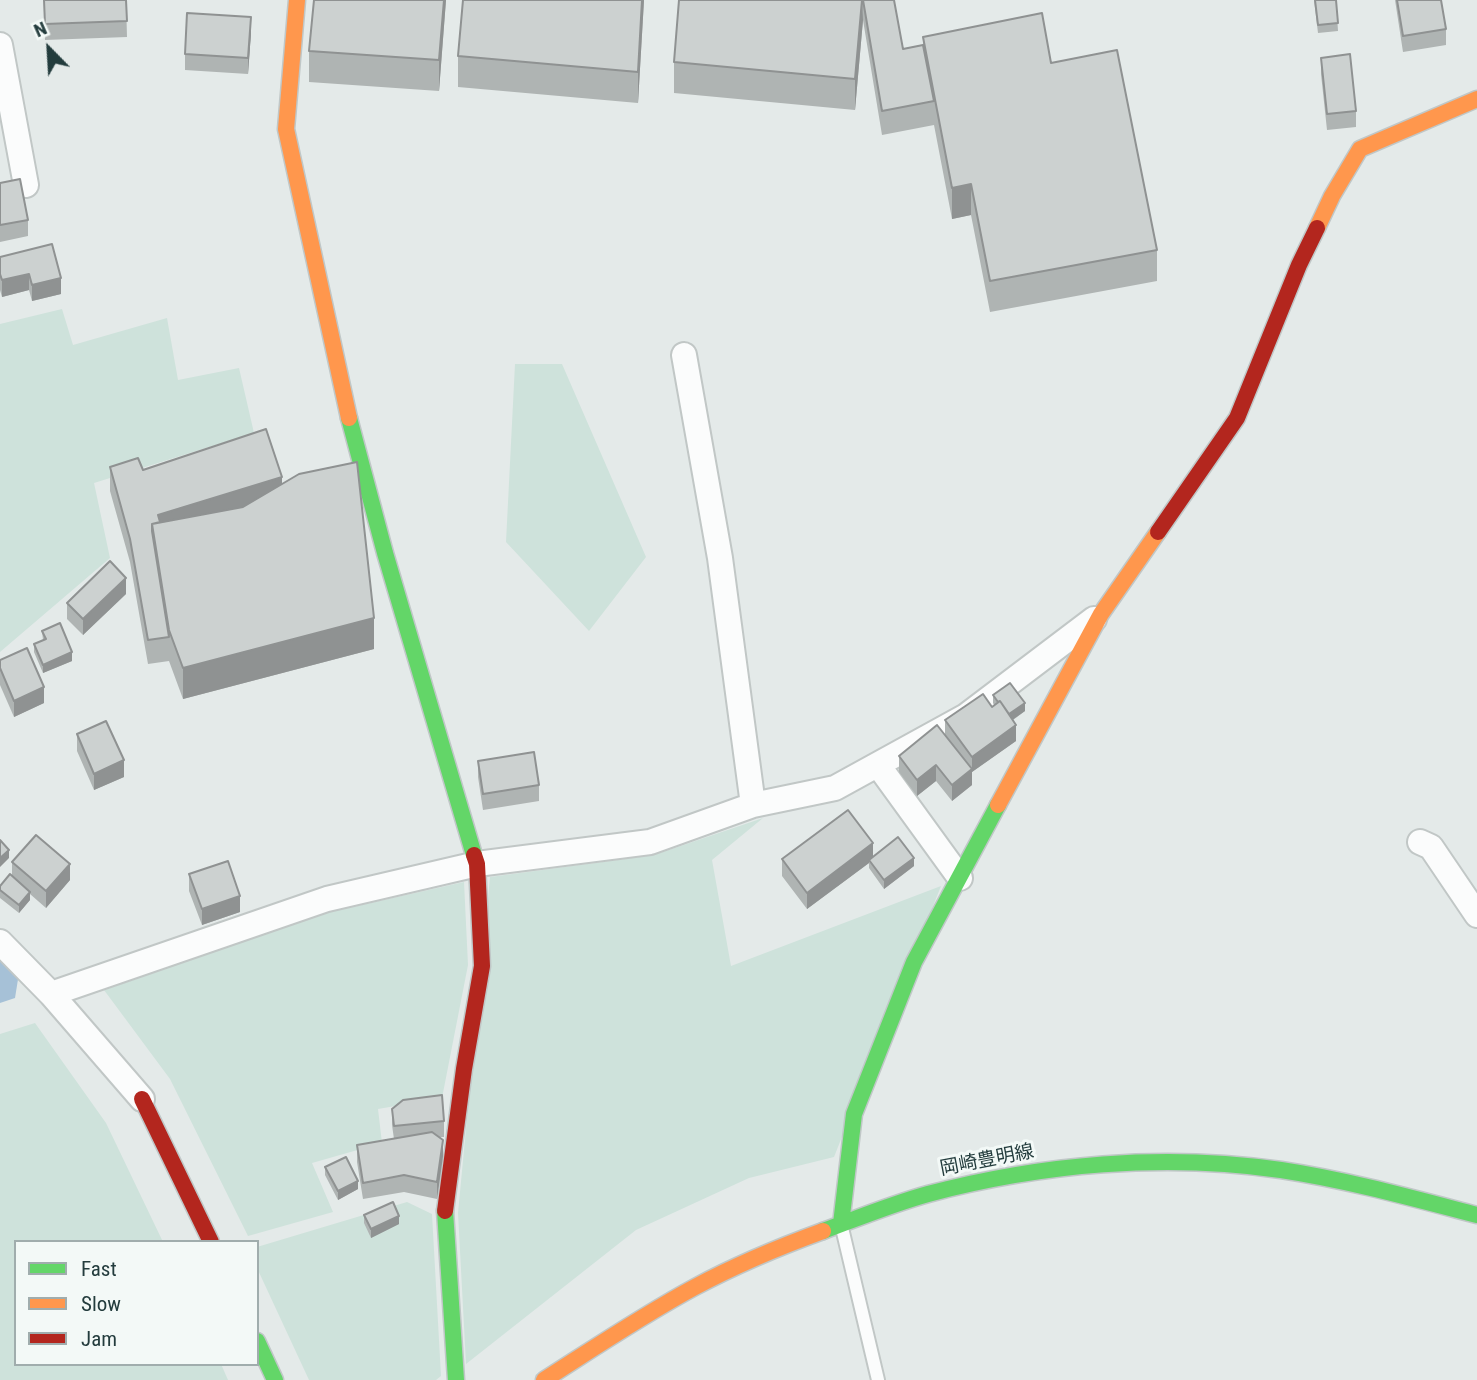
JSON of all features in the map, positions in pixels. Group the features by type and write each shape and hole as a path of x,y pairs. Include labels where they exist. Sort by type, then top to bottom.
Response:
{"street":[{"path":"297,0 286,129 352,431 477,864 482,966 464,1069 444,1217 456,1380"},
{"path":"0,45 26,185"},
{"path":"841,1224 854,1114 914,962 1101,614 1237,418 1299,265 1332,196 1360,149 1477,99"},
{"path":"684,355 720,558 754,805"},
{"path":"51,994 327,899 477,864 650,842 754,805 835,788 966,716 1101,614"},
{"path":"878,765 960,878"},
{"path":"1420,842 1431,847 1477,915"},
{"path":"0,942 51,994 142,1099 210,1240"},
{"name":"岡崎豊明線","path":"544,1380 637,1320 716,1276 785,1245 841,1224 926,1195 979,1182 1113,1163 1248,1165 1320,1175 1477,1215"},
{"path":"259,1345 275,1380"}],"lane":[{"path":"841,1224 878,1380"}],"green space":[{"path":"62,309 73,345 167,318 178,380 239,368 254,433 94,483 110,558 0,652 0,324"},
{"path":"515,364 562,364 646,557 589,631 506,542"},
{"path":"763,818 712,860 731,966 941,886 834,1157 749,1178 636,1230 466,1364 458,1213 490,877 654,855"},
{"path":"464,882 468,965 442,1098 378,1109 382,1143 312,1163 333,1212 248,1236 170,1079 104,990 326,913"},
{"path":"35,1023 106,1123 162,1240 14,1240 14,1366 222,1366 228,1380 0,1380 0,1034"},
{"path":"407,1202 432,1214 441,1376 436,1380 309,1380 259,1272 259,1246"}],"water":[{"path":"0,955 19,973 15,998 0,1003"}],"building":[{"path":"44,0 126,0 127,21 45,24"},
{"path":"314,0 444,0 439,60 309,51"},
{"path":"463,0 642,0 638,72 458,56"},
{"path":"679,0 862,0 855,79 674,62"},
{"path":"863,0 894,0 903,49 923,45 934,101 882,111"},
{"path":"1315,0 1336,0 1338,23 1318,25"},
{"path":"1397,0 1441,0 1446,29 1403,36"},
{"path":"187,13 251,17 248,58 185,54"},
{"path":"1042,13 1051,63 1117,50 1157,250 990,281 971,184 952,188 923,37"},
{"path":"1350,54 1356,111 1327,114 1321,58"},
{"path":"20,179 28,220 0,225 0,183"},
{"path":"52,244 61,278 32,285 29,274 2,280 0,257"},
{"path":"266,429 282,477 158,515 160,522 152,524 169,637 148,640 130,539 110,467 138,458 143,470"},
{"path":"357,462 374,618 183,668 169,630 152,524 243,507 299,474"},
{"path":"110,561 126,578 83,619 67,603"},
{"path":"60,623 72,652 43,665 34,644 46,639 42,631"},
{"path":"27,648 44,687 14,701 0,668 0,660"},
{"path":"1010,683 1025,703 1009,714 993,695"},
{"path":"983,694 992,707 1000,701 1016,725 972,757 945,720"},
{"path":"106,721 124,760 94,774 77,734"},
{"path":"937,725 972,769 952,785 936,765 917,780 899,756"},
{"path":"534,752 539,785 483,794 478,761"},
{"path":"848,810 873,843 807,893 782,859"},
{"path":"36,835 70,864 46,891 12,862"},
{"path":"898,837 914,858 884,880 869,860"},
{"path":"0,840 9,850 0,858"},
{"path":"228,861 240,896 202,909 189,874"},
{"path":"10,874 30,892 19,905 0,890 0,886"},
{"path":"442,1095 444,1121 394,1126 392,1109 403,1100"},
{"path":"432,1132 443,1140 437,1182 404,1175 363,1183 357,1145"},
{"path":"346,1157 358,1181 338,1191 325,1167"},
{"path":"393,1202 399,1216 371,1229 364,1215"}],"traffic: fast":[{"path":"349,418 385,553 474,855"},
{"path":"841,1224 854,1114 914,962 998,805"},
{"path":"823,1231 901,1202 971,1184 1058,1169 1148,1162 1237,1165 1306,1174 1477,1215"},
{"path":"445,1211 456,1380"},
{"path":"259,1345 275,1380"}],"traffic: slow":[{"path":"297,0 286,129 349,418"},
{"path":"1317,228 1332,196 1360,149 1477,99"},
{"path":"998,805 1101,614 1158,532"},
{"path":"544,1380 695,1287 726,1271 823,1231"}],"traffic: jam":[{"path":"1158,532 1237,418 1299,265 1317,228"},
{"path":"445,1211 464,1069 482,966 477,864 474,855"},
{"path":"142,1099 210,1240"}]}
